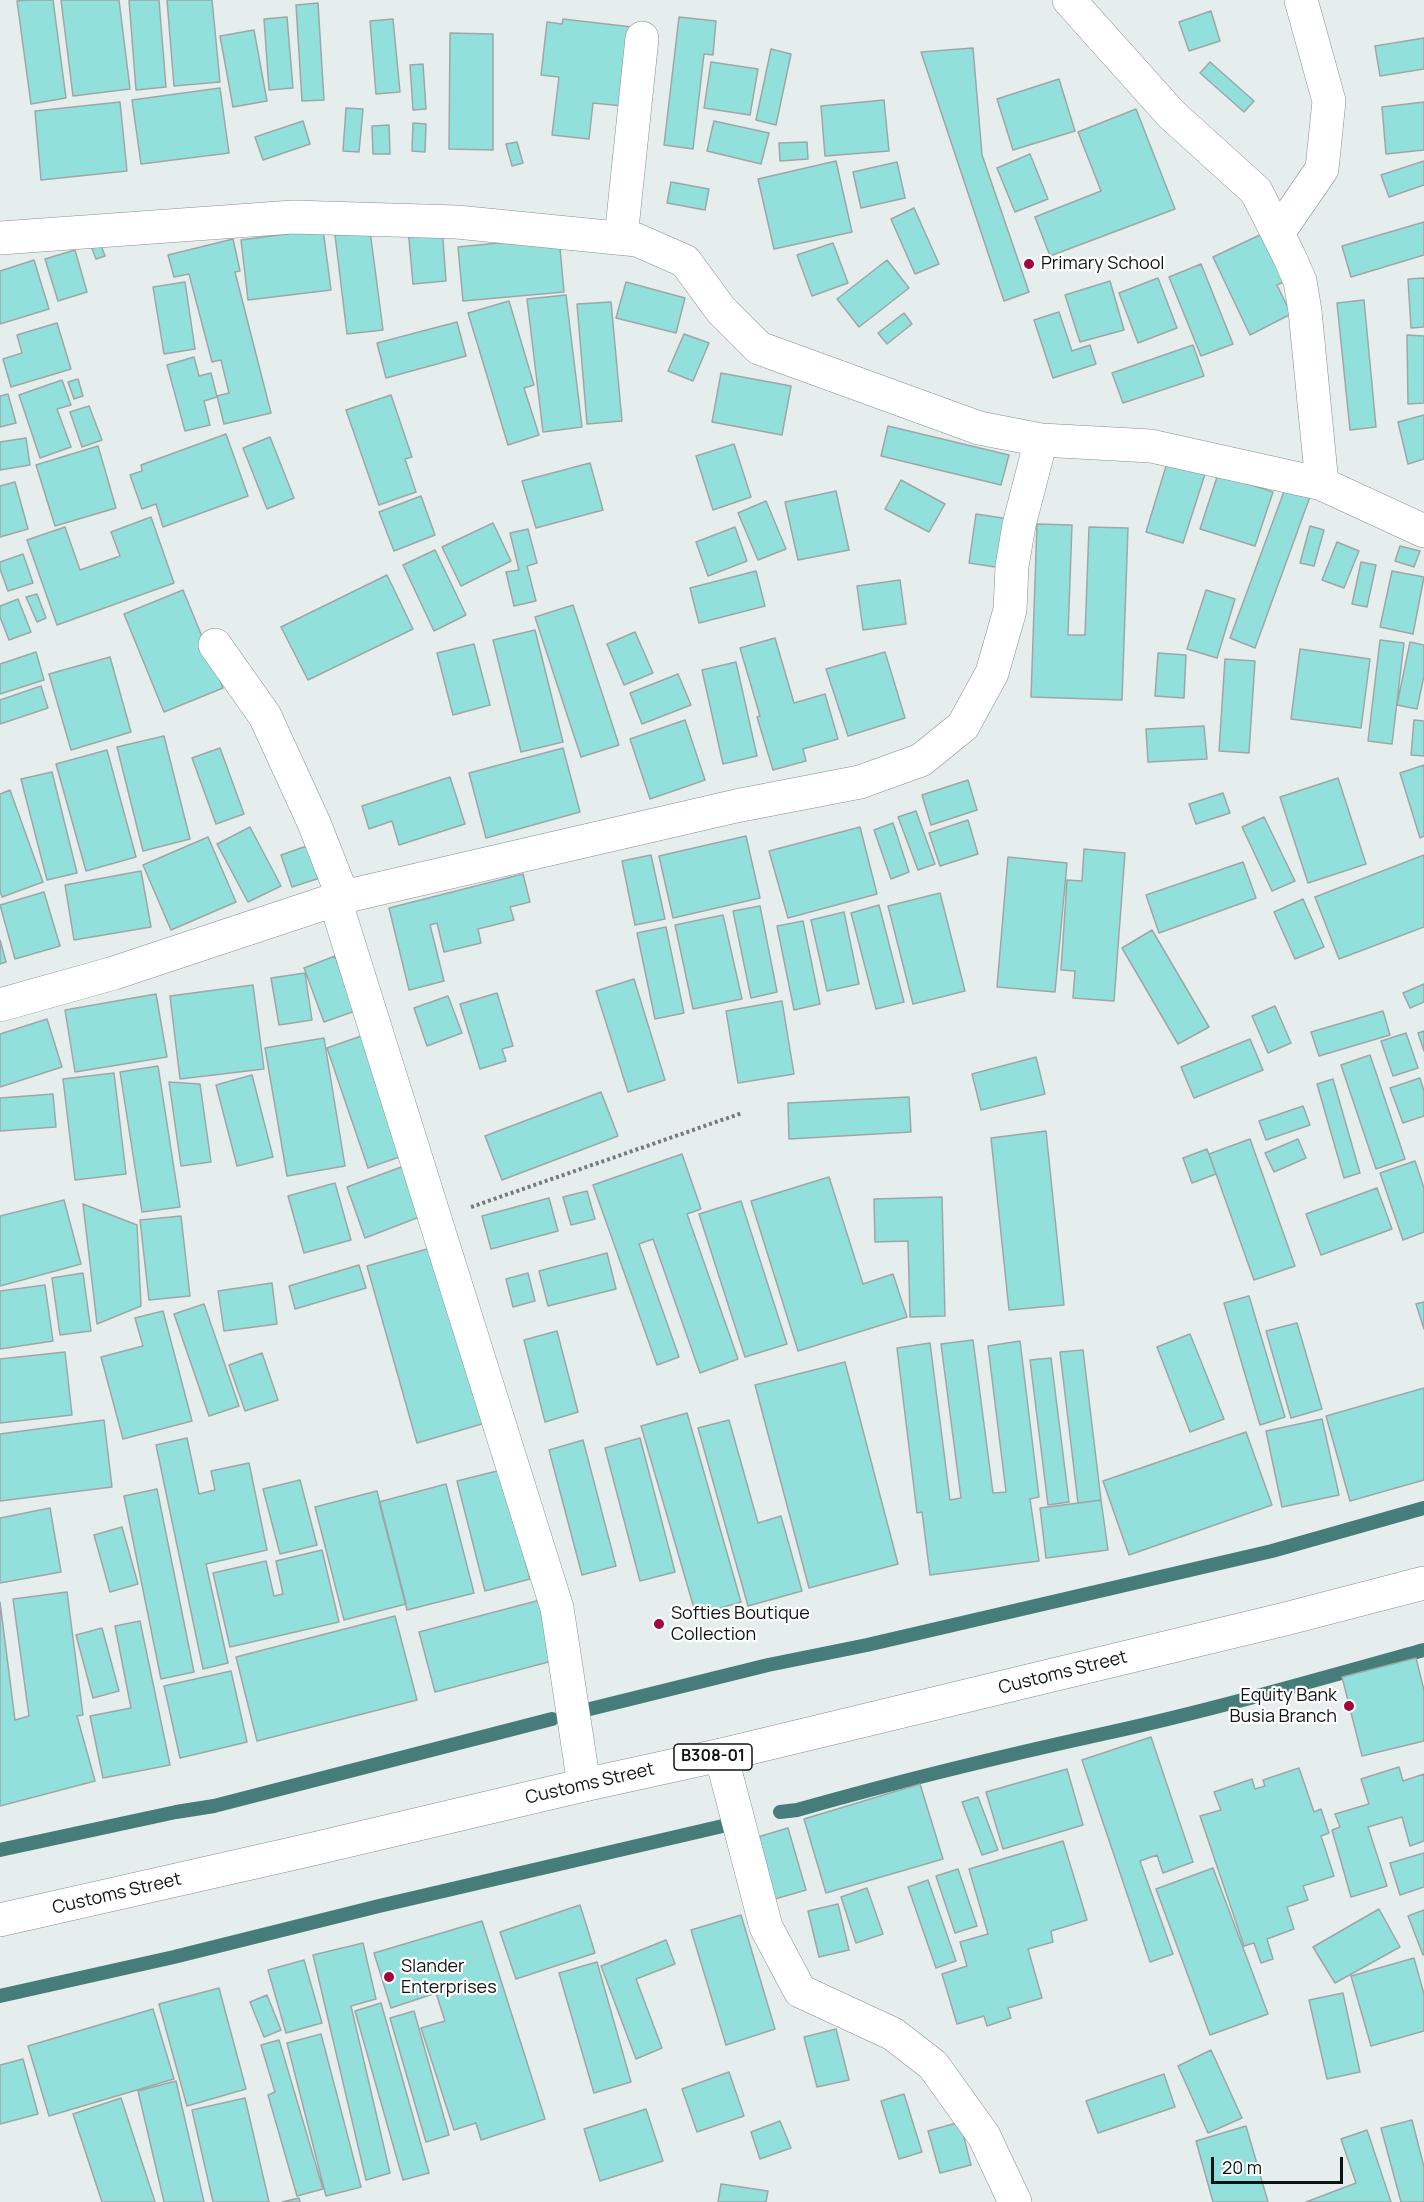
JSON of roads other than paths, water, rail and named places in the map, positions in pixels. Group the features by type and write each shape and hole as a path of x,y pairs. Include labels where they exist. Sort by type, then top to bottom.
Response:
{"main road":[{"path":"1069,0 1171,114 1256,191 1278,233 1300,281 1322,484"},
{"path":"1278,233 1322,169 1329,102 1301,0"},
{"path":"621,238 642,38"},
{"path":"0,238 293,217 457,222 638,240 685,261 721,310 759,348 979,428 1041,440 1151,446 1322,484 1424,531"},
{"path":"0,1005 114,973 339,898 736,806 860,782 921,760 963,726 992,673 1010,610 1012,566 1019,525 1041,440"},
{"path":"215,645 265,716 314,823 339,898 557,1608 584,1785"},
{"name":"Customs Street","path":"0,1920 721,1755 1274,1622 1424,1583"},
{"path":"721,1755 766,1927 800,1991 892,2034 933,2065 984,2136 1015,2202"}],"waterway":[{"path":"590,1709 768,1665 867,1645 1272,1551 1424,1508"},
{"path":"780,1812 797,1810 951,1769 1147,1724 1424,1650"},
{"path":"0,1850 214,1806 552,1719"},
{"path":"0,1996 174,1957 379,1906 727,1825"}],"place":[{"name":"Primary School","path":"1029,264"},
{"name":"Softies Boutique Collection","path":"659,1624"},
{"name":"Equity Bank Busia Branch","path":"1349,1706"},
{"name":"Slander Enterprises","path":"389,1977"}]}
